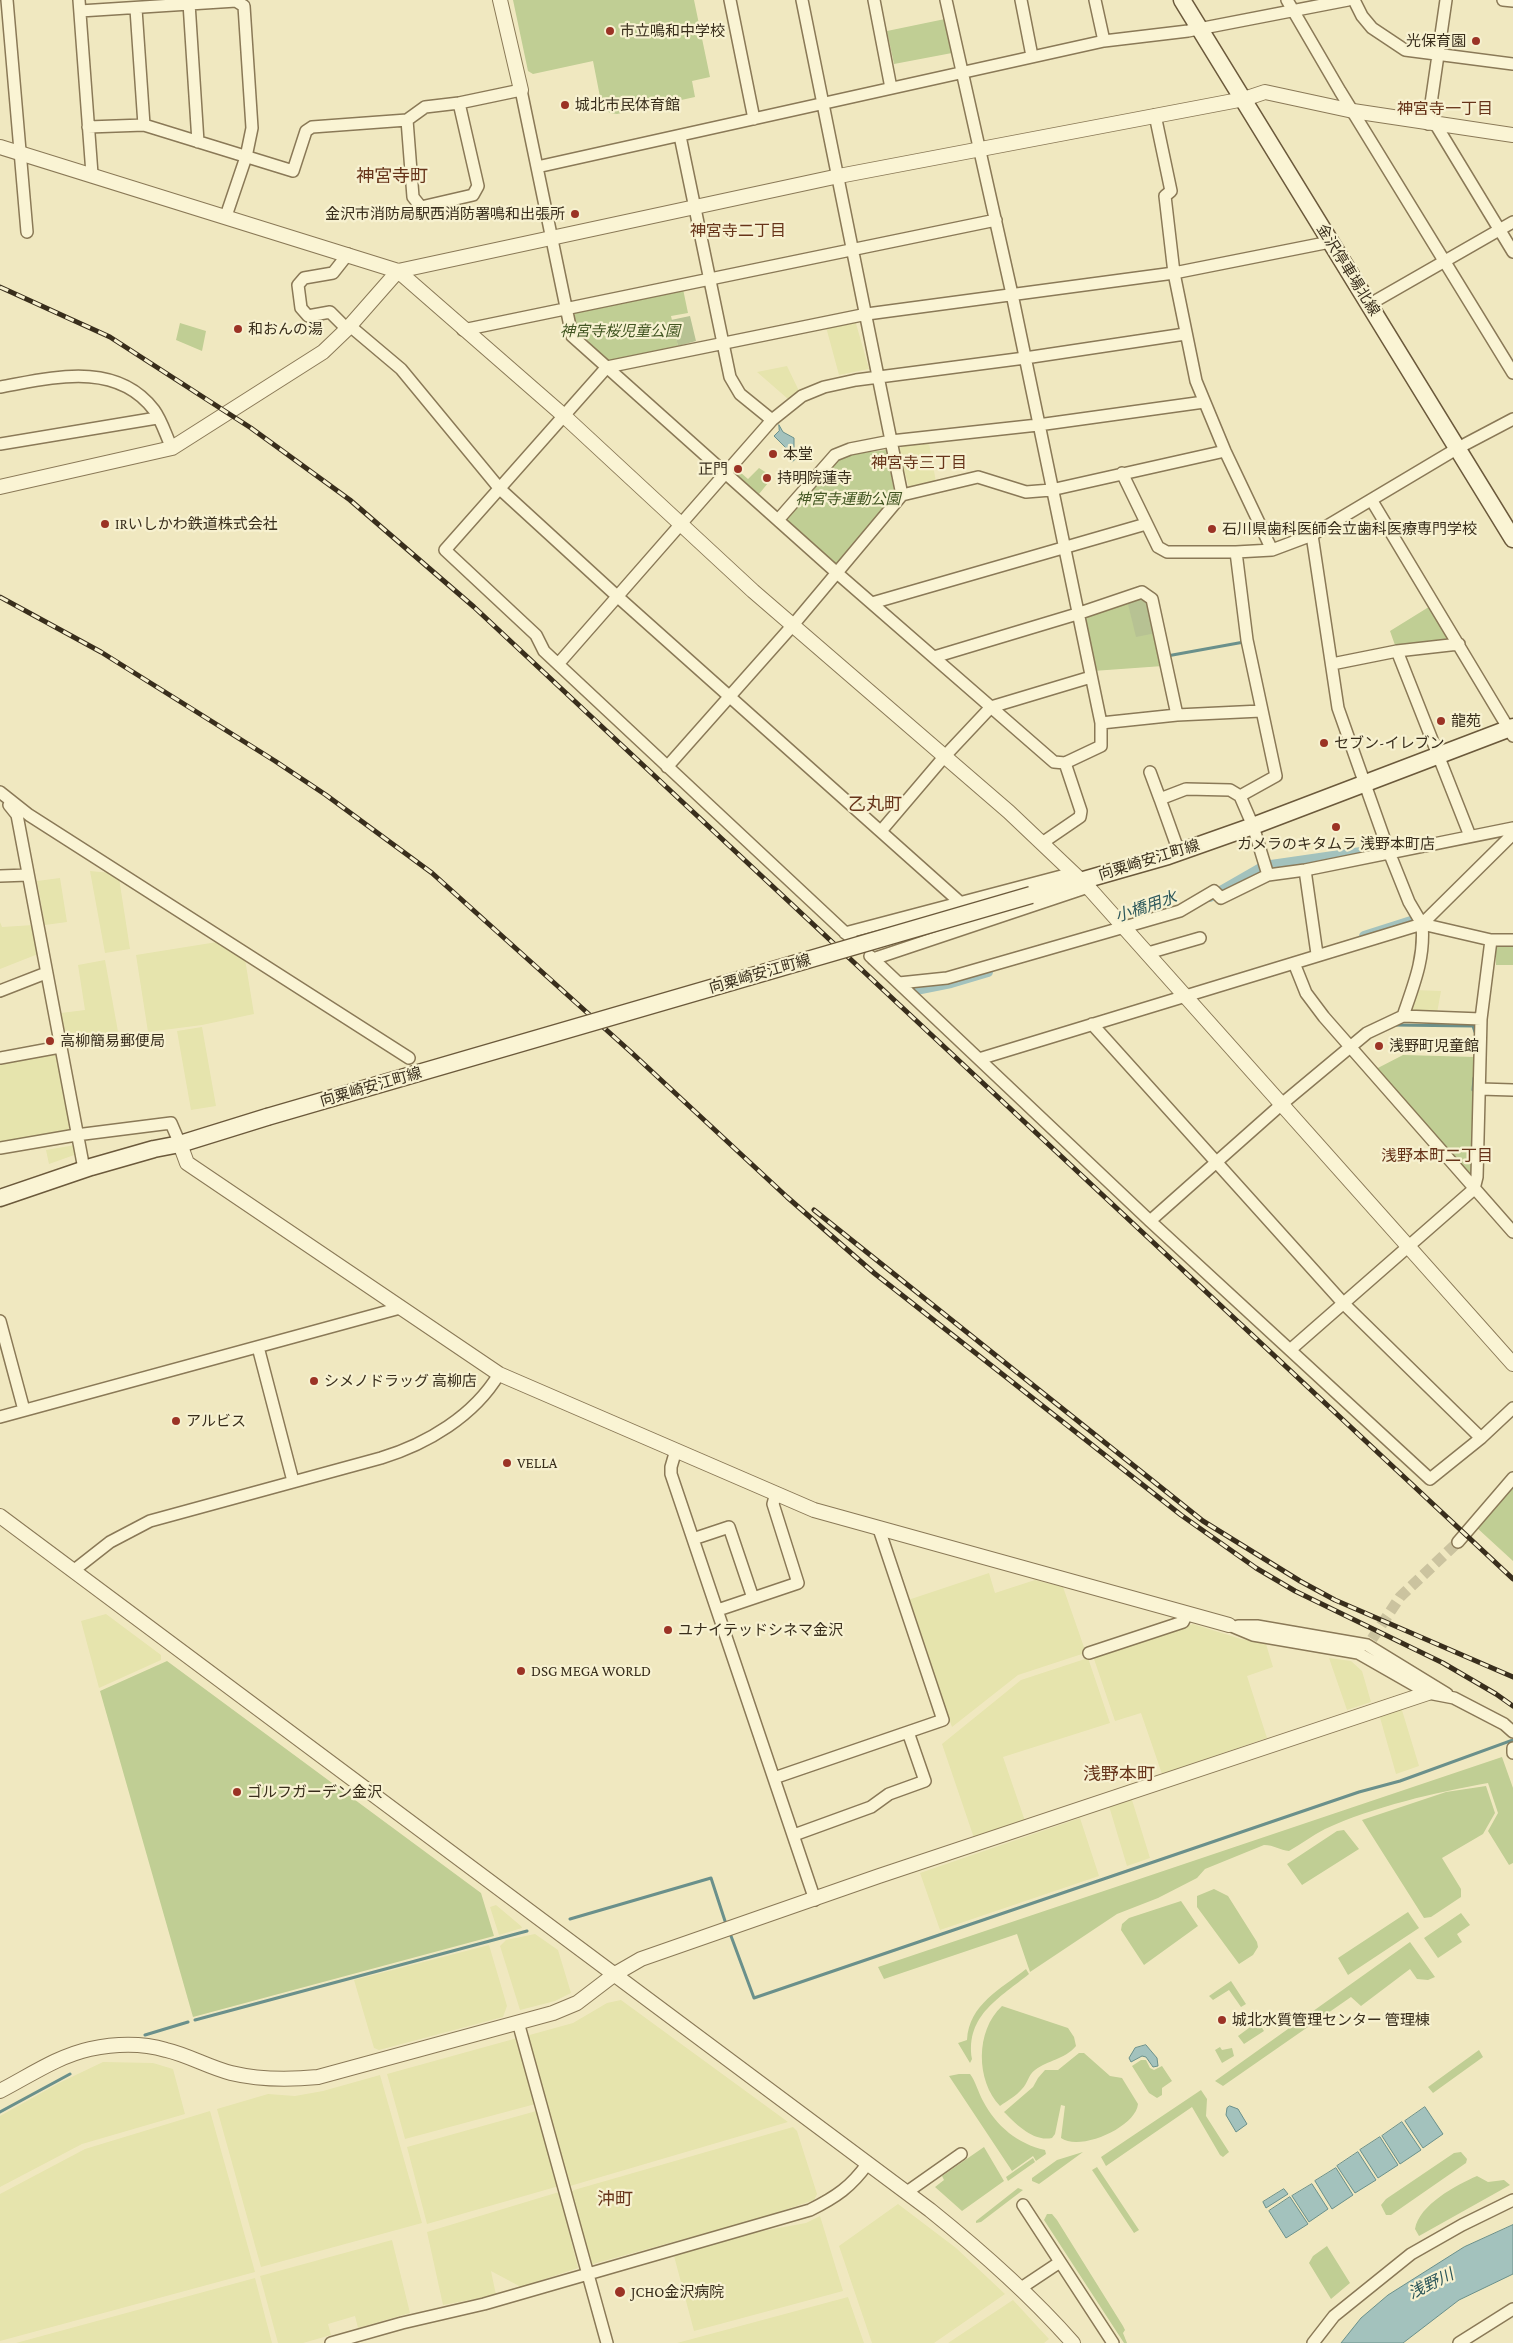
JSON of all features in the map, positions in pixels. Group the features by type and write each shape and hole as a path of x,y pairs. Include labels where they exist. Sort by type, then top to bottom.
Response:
{"main road":[{"name":"金沢停車場北線","path":"1182,0 1513,539"},
{"name":"向粟崎安江町線","path":"0,1198 84,1169 154,1149 180,1144 267,1117 1179,852 1512,731"}],"street":[{"path":"7,0 27,232"},
{"path":"500,0 521,90 572,336 837,573 1054,762 1065,763 1101,746 1101,723 1051,490 1012,294 946,0"},
{"path":"730,0 754,119"},
{"path":"802,0 854,249 902,495"},
{"path":"874,0 891,88"},
{"path":"1021,0 1032,56"},
{"path":"1095,0 1104,41"},
{"path":"537,167 1104,41 1201,29 1290,5 1348,0"},
{"path":"1354,0 1362,16 1387,40 1405,50 1513,64"},
{"path":"1446,0 1438,53 1432,124 1513,252"},
{"path":"1503,0 1513,1"},
{"path":"92,174 79,6 136,8 236,1 244,6 252,128 246,157 226,216"},
{"path":"189,3 198,142"},
{"path":"1290,5 1352,111 1513,373"},
{"path":"136,8 144,125"},
{"path":"88,127 144,125 293,171 306,131 312,127 407,120 425,106 459,103 521,90"},
{"path":"0,487 172,448 323,352 349,327 398,271 695,205 980,148 1244,99 1265,92 1352,111 1513,135"},
{"path":"407,120 412,197 421,207 472,195 478,186 459,103"},
{"path":"1156,115 1171,191 1165,196 1174,273 1196,381 1272,550"},
{"path":"680,136 730,377 740,394 772,420"},
{"path":"0,147 92,174 398,271 563,415 793,625 1042,843 1080,880 1125,926 1513,1364"},
{"path":"464,330 996,220"},
{"path":"1370,304 1513,222"},
{"path":"1080,880 962,904 849,936 544,651 536,635 445,550 607,367 722,342 867,314 1174,273 1330,242"},
{"path":"348,254 333,273 304,278 298,285 301,308 308,316 330,312 401,369 500,488 618,597 962,904"},
{"path":"559,663 727,474 772,420 802,396 824,387 856,380 1025,358 1186,334"},
{"path":"0,387 74,376 95,376 134,392 154,410 172,448"},
{"path":"778,520 835,455 891,441 1038,425 1204,402"},
{"path":"0,444 157,418"},
{"path":"1122,473 1158,546 1167,552 1272,550 1312,535 1458,448 1513,418"},
{"path":"667,767 793,625 902,495 978,477 1026,492 1051,490 1226,451"},
{"path":"1372,500 1512,731"},
{"path":"872,603 1146,524"},
{"path":"1312,535 1338,708 1408,902 1422,924 1424,946 1419,968 1403,1016"},
{"path":"1236,552 1247,640 1276,776 1240,796"},
{"path":"934,657 1077,614 1142,592 1152,599 1177,715"},
{"path":"1332,664 1397,651 1459,644"},
{"path":"1397,651 1470,836"},
{"path":"881,831 944,757 991,707 1091,678"},
{"path":"1101,723 1177,715 1261,711"},
{"path":"1042,843 1080,817 1081,811 1065,763"},
{"path":"1150,772 1179,852"},
{"path":"1160,799 1186,789 1230,790 1240,796 1253,826 1268,875"},
{"path":"0,793 17,815 76,1135 84,1169"},
{"path":"0,793 37,821 409,1058"},
{"path":"899,983 947,978 1180,911 1214,891 1221,898 1268,875 1305,870 1513,828"},
{"path":"1422,924 1513,834"},
{"path":"1305,870 1316,954"},
{"path":"0,876 28,875"},
{"path":"1080,880 871,958 1150,1221 1430,1479 1481,1438 1513,1408"},
{"path":"979,1059 1187,997 1316,954 1422,924 1492,940 1513,940"},
{"path":"1148,953 1200,938"},
{"path":"1290,1350 1410,1247 1474,1189 1477,1177 1481,1019 1492,940"},
{"path":"1294,962 1306,993 1513,1232"},
{"path":"0,991 46,973"},
{"path":"1150,1221 1367,1033 1403,1016 1481,1019"},
{"path":"1092,1024 1344,1304 1481,1438"},
{"path":"0,1058 60,1047"},
{"path":"1480,1089 1513,1090"},
{"path":"0,1148 76,1135 171,1123 187,1164 499,1374 814,1510 1229,1625 1253,1635 1358,1653 1428,1693 1454,1698"},
{"path":"0,1417 400,1308"},
{"path":"0,1321 24,1410"},
{"path":"258,1347 293,1481"},
{"path":"74,1571 110,1542 150,1521 388,1456 418,1443 453,1423 491,1387 499,1374"},
{"path":"676,1450 671,1474 815,1900"},
{"path":"1458,1542 1513,1478"},
{"path":"718,1610 798,1583 773,1504 776,1494"},
{"path":"0,1516 906,2192 980,2251 1021,2288 1068,2342"},
{"path":"693,1539 729,1527 753,1598"},
{"path":"774,1778 942,1720 879,1529"},
{"path":"1089,1653 1183,1622 1187,1614"},
{"path":"1229,1625 1257,1626 1369,1642 1454,1698 1504,1724 1513,1732"},
{"path":"0,2091 65,2056 102,2046 124,2045 156,2048 229,2073 255,2078 299,2079 340,2072 553,2013 577,2003 615,1974 641,1959 1428,1693"},
{"path":"794,1835 871,1807 890,1794 924,1781 908,1732"},
{"path":"1513,1748 1513,1753"},
{"path":"518,2022 607,2343"},
{"path":"906,2192 961,2154"},
{"path":"330,2343 402,2323 484,2304 810,2210 836,2197 856,2180 868,2163"},
{"path":"1313,2343 1334,2316 1411,2254 1462,2225 1513,2200"},
{"path":"1023,2205 1113,2343"},
{"path":"1021,2288 1060,2262"},
{"path":"1459,2343 1513,2310"}],"shaded area":[{"path":"855,320 869,369 839,375 826,327"},
{"path":"787,366 799,391 788,399 757,372"},
{"path":"929,443 936,482 909,488 899,450 902,446"},
{"path":"90,871 111,873 119,878 130,949 105,953"},
{"path":"60,878 67,922 45,925 37,881"},
{"path":"0,922 2,927 34,925 38,954 0,969"},
{"path":"217,942 245,959 254,1014 202,1025 148,1032 136,955"},
{"path":"105,960 119,1037 67,1046 61,1013 85,1010 78,965"},
{"path":"1414,990 1441,991 1437,1013 1412,1013 1408,1008"},
{"path":"202,1027 216,1106 191,1110 177,1031"},
{"path":"57,1053 71,1126 66,1133 0,1144 0,1063"},
{"path":"75,1145 77,1154 49,1164 46,1150"},
{"path":"989,1573 995,1593 1035,1580 1063,1587 1085,1650 1082,1654 1018,1675 952,1727 908,1600"},
{"path":"106,1614 161,1655 161,1660 99,1688 81,1621"},
{"path":"1193,1624 1241,1639 1266,1644 1273,1667 1247,1676 1267,1738 1162,1774 1141,1713 1115,1721 1093,1656"},
{"path":"1088,1658 1110,1723 1003,1757 1025,1821 974,1838 942,1744 1021,1680"},
{"path":"1329,1658 1351,1661 1362,1671 1371,1702 1347,1710"},
{"path":"1401,1707 1419,1766 1396,1774 1379,1714"},
{"path":"1132,1800 1150,1858 1127,1866 1109,1806"},
{"path":"1080,1818 1099,1876 940,1930 920,1873"},
{"path":"496,1905 522,1928 499,1935 490,1907"},
{"path":"535,1934 558,1950 571,1993 555,2001 520,2010 500,1946 506,1940"},
{"path":"489,1945 507,2006 503,2017 379,2050 374,2048 354,1980"},
{"path":"621,2000 788,2122 570,2186 566,2183 526,2036 573,2023 607,2003"},
{"path":"521,2037 539,2103 405,2139 387,2074"},
{"path":"103,2062 153,2063 173,2069 185,2114 82,2144 0,2187 0,2116 59,2083"},
{"path":"380,2075 422,2223 261,2267 217,2109 268,2094 295,2096 323,2091"},
{"path":"540,2110 559,2186 427,2224 407,2147"},
{"path":"210,2111 255,2272 0,2341 0,2194 85,2149"},
{"path":"793,2127 797,2131 817,2194 814,2200 764,2217 589,2265 570,2193 574,2190"},
{"path":"559,2192 578,2268 521,2287 491,2271 496,2295 443,2305 427,2232"},
{"path":"898,2204 956,2248 1005,2294 934,2343 872,2343 839,2246"},
{"path":"820,2216 843,2291 694,2331 674,2256 751,2233 806,2223"},
{"path":"392,2240 410,2313 358,2328 355,2316 328,2324 331,2335 303,2343 278,2343 260,2276"},
{"path":"255,2278 272,2343 16,2343"},
{"path":"848,2297 864,2343 677,2343"},
{"path":"1013,2300 1049,2339 1044,2343 948,2343"}],"green space":[{"name":"市立鳴和中学校","path":"513,0 694,0 710,77 692,81 695,97 617,114 610,113 602,107 593,61 533,74 528,71"},
{"path":"945,19 952,53 894,64 887,31"},
{"name":"神宮寺桜児童公園","path":"683,289 688,313 671,316 678,346 608,364 577,336 572,315 575,311"},
{"path":"690,316 696,341 678,346 671,320"},
{"path":"180,323 206,331 202,351 176,340"},
{"name":"神宮寺運動公園","path":"886,450 896,500 833,569 783,521 832,461 844,455"},
{"path":"759,468 773,477 759,494 737,475 740,472 748,479"},
{"path":"1142,596 1150,601 1156,633 1136,637 1127,600"},
{"path":"1127,600 1156,633 1163,666 1093,671 1082,625 1085,613"},
{"path":"1432,605 1454,642 1396,648 1390,631"},
{"path":"1500,944 1513,944 1513,965 1496,965 1496,947"},
{"path":"1403,1055 1476,1057 1471,1175 1467,1176 1374,1070"},
{"path":"1513,1485 1513,1561 1476,1527"},
{"name":"ゴルフガーデン金沢","path":"167,1661 481,1893 494,1936 193,2017 100,1691"},
{"path":"1502,1757 1513,1788 1513,1863 1509,1865 1488,1831 1498,1813 1488,1783 1384,1807 1325,1829 1289,1851 1264,1845 1205,1869 1197,1878 1158,1898 1117,1914 1030,1972 1017,1934 884,1979 878,1967"},
{"path":"1486,1786 1495,1813 1483,1834 1442,1858 1461,1889 1461,1897 1431,1917 1424,1918 1362,1820 1446,1792"},
{"path":"1344,1830 1359,1849 1302,1885 1287,1864 1337,1831"},
{"path":"1214,1889 1228,1896 1257,1942 1258,1947 1253,1955 1239,1964 1197,1907 1197,1896"},
{"path":"1181,1901 1198,1926 1144,1965 1121,1930 1122,1924 1129,1918"},
{"path":"1408,1912 1419,1928 1348,1975 1338,1958"},
{"path":"1461,1913 1470,1925 1457,1934 1462,1942 1438,1958 1424,1938"},
{"path":"1410,1942 1435,1977 1428,1980 1417,1979 1410,1969 1361,2006 1351,1997 1223,2086 1215,2081"},
{"path":"1026,1969 1029,1974 997,1999 980,2019 974,2030 971,2044 972,2059 970,2063 958,2043 967,2040 969,2027 980,2007 997,1991"},
{"path":"1231,1981 1246,2004 1241,2007 1229,1990 1213,2000 1209,1996"},
{"path":"1002,2006 1068,2028 1074,2037 1076,2046 1061,2057 1035,2070 1020,2092 1000,2106 992,2096 986,2083 982,2056 983,2042 987,2029 993,2016"},
{"path":"1252,2012 1264,2031 1244,2044 1238,2036 1253,2025 1248,2015"},
{"path":"1220,2047 1222,2050 1232,2048 1234,2056 1222,2063 1215,2050"},
{"path":"1479,2050 1483,2057 1433,2093 1428,2087"},
{"path":"1079,2053 1084,2053 1110,2076 1122,2078 1138,2104 1135,2113 1118,2129 1093,2139 1070,2142 1061,2138 1065,2106 1061,2105 1055,2134 1052,2138 1045,2139 1025,2131 1004,2112 1033,2087 1045,2070 1058,2070"},
{"path":"1141,2060 1146,2060 1150,2068 1154,2070 1162,2066 1172,2081 1162,2088 1162,2095 1157,2098 1149,2093 1132,2066"},
{"path":"970,2074 988,2110 1001,2126 1026,2143 1045,2150 1046,2154 1036,2161 1033,2156 1012,2171 949,2076"},
{"path":"1201,2090 1207,2099 1206,2116 1229,2152 1223,2157 1192,2107 1106,2166 1101,2157"},
{"path":"984,2147 1004,2181 962,2211 935,2187 944,2180 942,2176"},
{"path":"1083,2152 1039,2184 1032,2181 1032,2178 1057,2160"},
{"path":"1461,2152 1467,2159 1466,2163 1391,2215 1386,2215 1381,2205 1386,2199 1454,2153"},
{"path":"1033,2158 1035,2162 1008,2181 1006,2177"},
{"path":"1097,2167 1139,2230 1134,2233 1092,2170"},
{"path":"1477,2176 1488,2182 1504,2180 1510,2185 1419,2236 1415,2229 1423,2212 1449,2190"},
{"path":"1018,2188 1023,2190 981,2222 976,2223 976,2221"},
{"path":"1047,2214 1052,2214 1057,2220 1123,2326 1125,2330 1123,2333 1127,2343 1124,2343 1044,2220"},
{"path":"1327,2246 1350,2283 1331,2299 1309,2263 1313,2256"}],"water":[{"path":"779,425 783,432 794,438 794,449 799,456 792,462 786,457 788,450 774,436 779,431"},
{"path":"1146,2045 1157,2058 1158,2066 1153,2067 1146,2057 1142,2056 1131,2062 1129,2058 1135,2048"},
{"path":"1230,2106 1238,2109 1247,2124 1236,2132 1226,2115 1227,2108"},
{"path":"1425,2107 1443,2134 1423,2148 1405,2121"},
{"path":"1402,2122 1421,2150 1400,2164 1382,2136"},
{"path":"1380,2137 1398,2165 1378,2178 1360,2150"},
{"path":"1358,2152 1376,2180 1355,2193 1337,2166"},
{"path":"1336,2168 1353,2195 1332,2209 1315,2181"},
{"path":"1312,2184 1328,2209 1309,2222 1292,2196"},
{"path":"1284,2189 1288,2194 1266,2208 1263,2202"},
{"path":"1290,2197 1308,2224 1286,2238 1269,2211"},
{"name":"浅野川","path":"1513,2225 1513,2274 1459,2300 1403,2343 1341,2343 1361,2318 1388,2295 1464,2247"}],"waterway":[{"path":"1167,656 1244,642"},
{"name":"小橋用水","path":"1210,897 1264,866 1382,849"},
{"path":"1364,936 1411,921"},
{"name":"小橋用水","path":"916,990 951,983 988,972"},
{"path":"1394,1025 1473,1026 1475,1032"},
{"path":"1473,1090 1474,1078"},
{"path":"731,1936 754,1998 1359,1792 1400,1781 1513,1740"},
{"path":"570,1919 711,1878 725,1921"},
{"path":"195,2020 527,1931"},
{"path":"145,2035 188,2022"},
{"path":"0,2112 70,2074"}],"tunnel":[{"path":"1372,1639 1400,1597 1458,1542"}],"railway":[{"path":"0,287 110,337 251,428 350,500 474,607 1513,1579"},
{"path":"0,597 101,652 275,761 326,795 432,873 632,1053 787,1197 874,1273 1181,1515 1256,1568 1295,1591 1443,1663 1513,1706"},
{"path":"814,1210 1203,1521 1300,1581 1335,1600 1513,1677"}],"place":[{"name":"市立鳴和中学校","path":"610,31"},
{"name":"光保育園","path":"1476,41"},
{"name":"城北市民体育館","path":"565,105"},
{"name":"金沢市消防局駅西消防署鳴和出張所","path":"575,214"},
{"name":"和おんの湯","path":"238,329"},
{"name":"本堂","path":"773,454"},
{"name":"正門","path":"738,469"},
{"name":"持明院蓮寺","path":"767,478"},
{"name":"IRいしかわ鉄道株式会社","path":"105,524"},
{"name":"石川県歯科医師会立歯科医療専門学校","path":"1212,529"},
{"name":"龍苑","path":"1441,721"},
{"name":"セブン-イレブン","path":"1324,743"},
{"name":"カメラのキタムラ 浅野本町店","path":"1336,827"},
{"name":"高柳簡易郵便局","path":"50,1041"},
{"name":"浅野町児童館","path":"1379,1046"},
{"name":"シメノドラッグ 高柳店","path":"314,1381"},
{"name":"アルビス","path":"176,1421"},
{"name":"VELLA","path":"507,1463"},
{"name":"ユナイテッドシネマ金沢","path":"668,1630"},
{"name":"DSG MEGA WORLD","path":"521,1671"},
{"name":"ゴルフガーデン金沢","path":"237,1792"},
{"name":"城北水質管理センター 管理棟","path":"1222,2020"},
{"name":"JCHO金沢病院","path":"620,2292"}],"district":[{"name":"神宮寺一丁目","path":"1445,109"},
{"name":"神宮寺町","path":"392,176"},
{"name":"神宮寺二丁目","path":"738,231"},
{"name":"神宮寺三丁目","path":"919,463"},
{"name":"乙丸町","path":"875,804"},
{"name":"浅野本町二丁目","path":"1437,1156"},
{"name":"浅野本町","path":"1119,1774"},
{"name":"沖町","path":"615,2199"}]}
